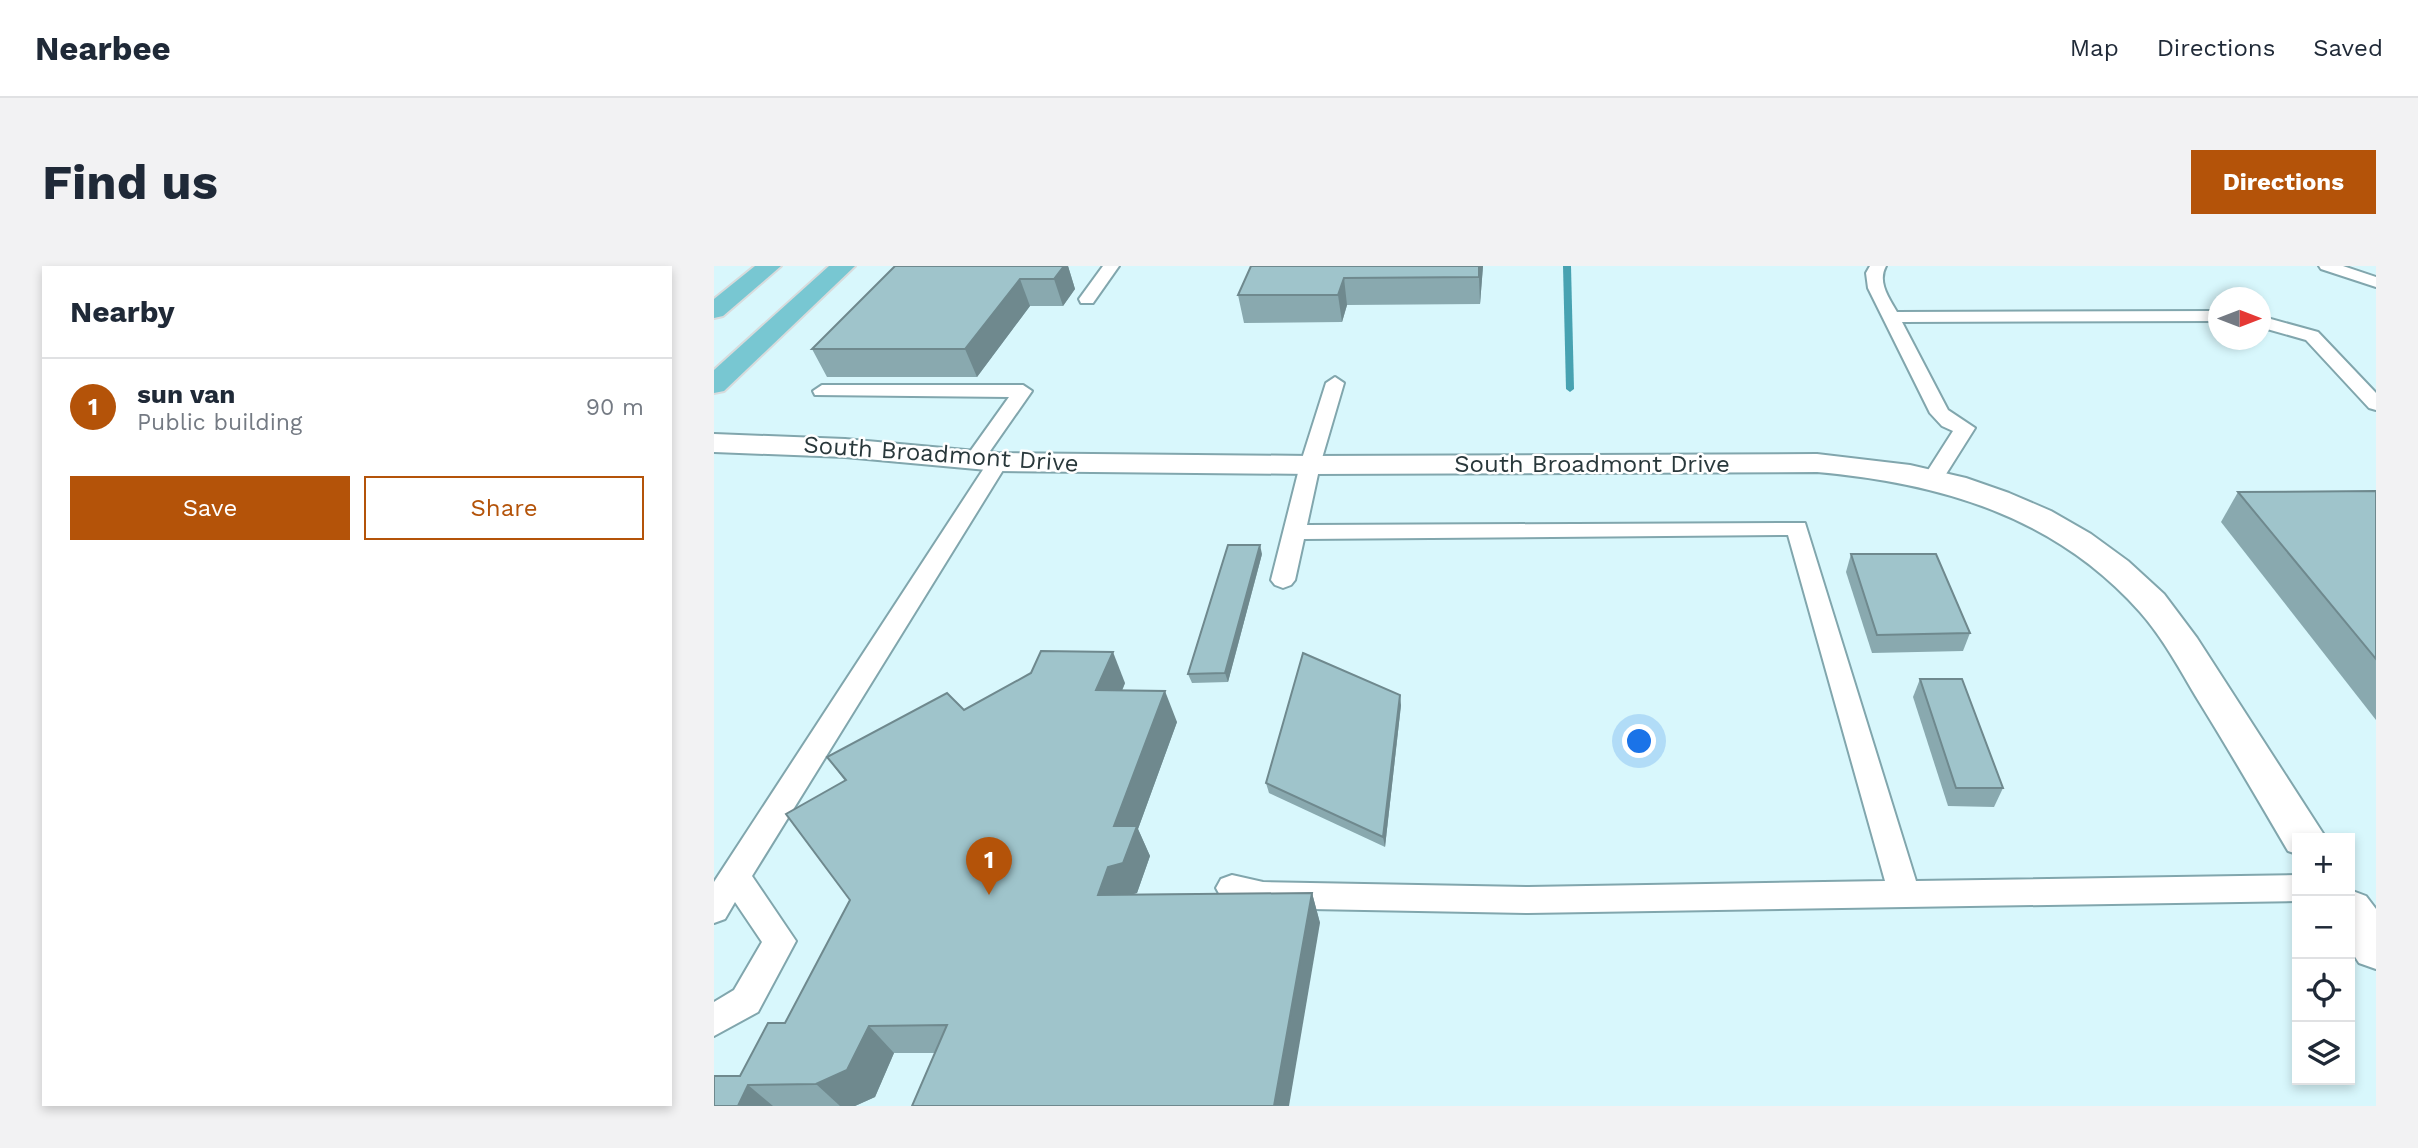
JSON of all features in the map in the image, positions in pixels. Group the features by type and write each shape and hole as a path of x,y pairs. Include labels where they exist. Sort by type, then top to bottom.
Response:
{"main road":[{"path":"714,311 769,266"},
{"path":"714,385 843,266"}],"street":[{"name":"South Broadmont Drive","path":"714,443 810,445 986,461 1310,465 1816,463 1878,468 1934,478 1983,493 2053,526 2116,570 2151,602 2180,638 2301,833"},
{"path":"2355,917 2376,947"}],"lane":[{"path":"1087,299 1111,266"},
{"path":"1878,266 1874,274 1876,288 1940,413 1949,422 1965,428 1934,478"},
{"path":"2327,266 2376,282"},
{"path":"1891,317 2208,316"},
{"path":"2271,324 2312,337 2376,404"},
{"path":"1283,580 1310,465 1335,383"},
{"path":"714,909 986,461 1023,391 822,391"},
{"path":"1294,532 1797,528 1904,894"},
{"path":"714,1020 746,1001 780,941 735,877"},
{"path":"1231,888 1263,895 1518,900 2292,888"}],"building":[{"path":"895,266 1064,266 1054,279 1020,279 965,349 812,349"},
{"path":"1251,266 1479,266 1479,277 1344,278 1338,295 1238,295"},
{"path":"2376,491 2376,659 2238,492"},
{"path":"1228,545 1260,545 1225,673 1188,674"},
{"path":"1851,554 1936,554 1970,633 1877,635"},
{"path":"1041,651 1113,652 1096,690 1165,691 1114,826 1137,826 1123,863 1108,867 1098,895 1312,893 1274,1106 912,1106 947,1025 869,1026 847,1070 816,1084 748,1085 738,1106 714,1106 714,1076 740,1076 768,1023 785,1023 850,900 786,814 846,780 827,757 947,693 964,710 1031,673"},
{"path":"1303,653 1400,695 1383,837 1266,783"},
{"path":"1920,679 1962,679 2003,788 1956,788"}],"waterway":[{"path":"1567,266 1570,389"}],"place":[{"name":"sun van","path":"989,895"}]}
